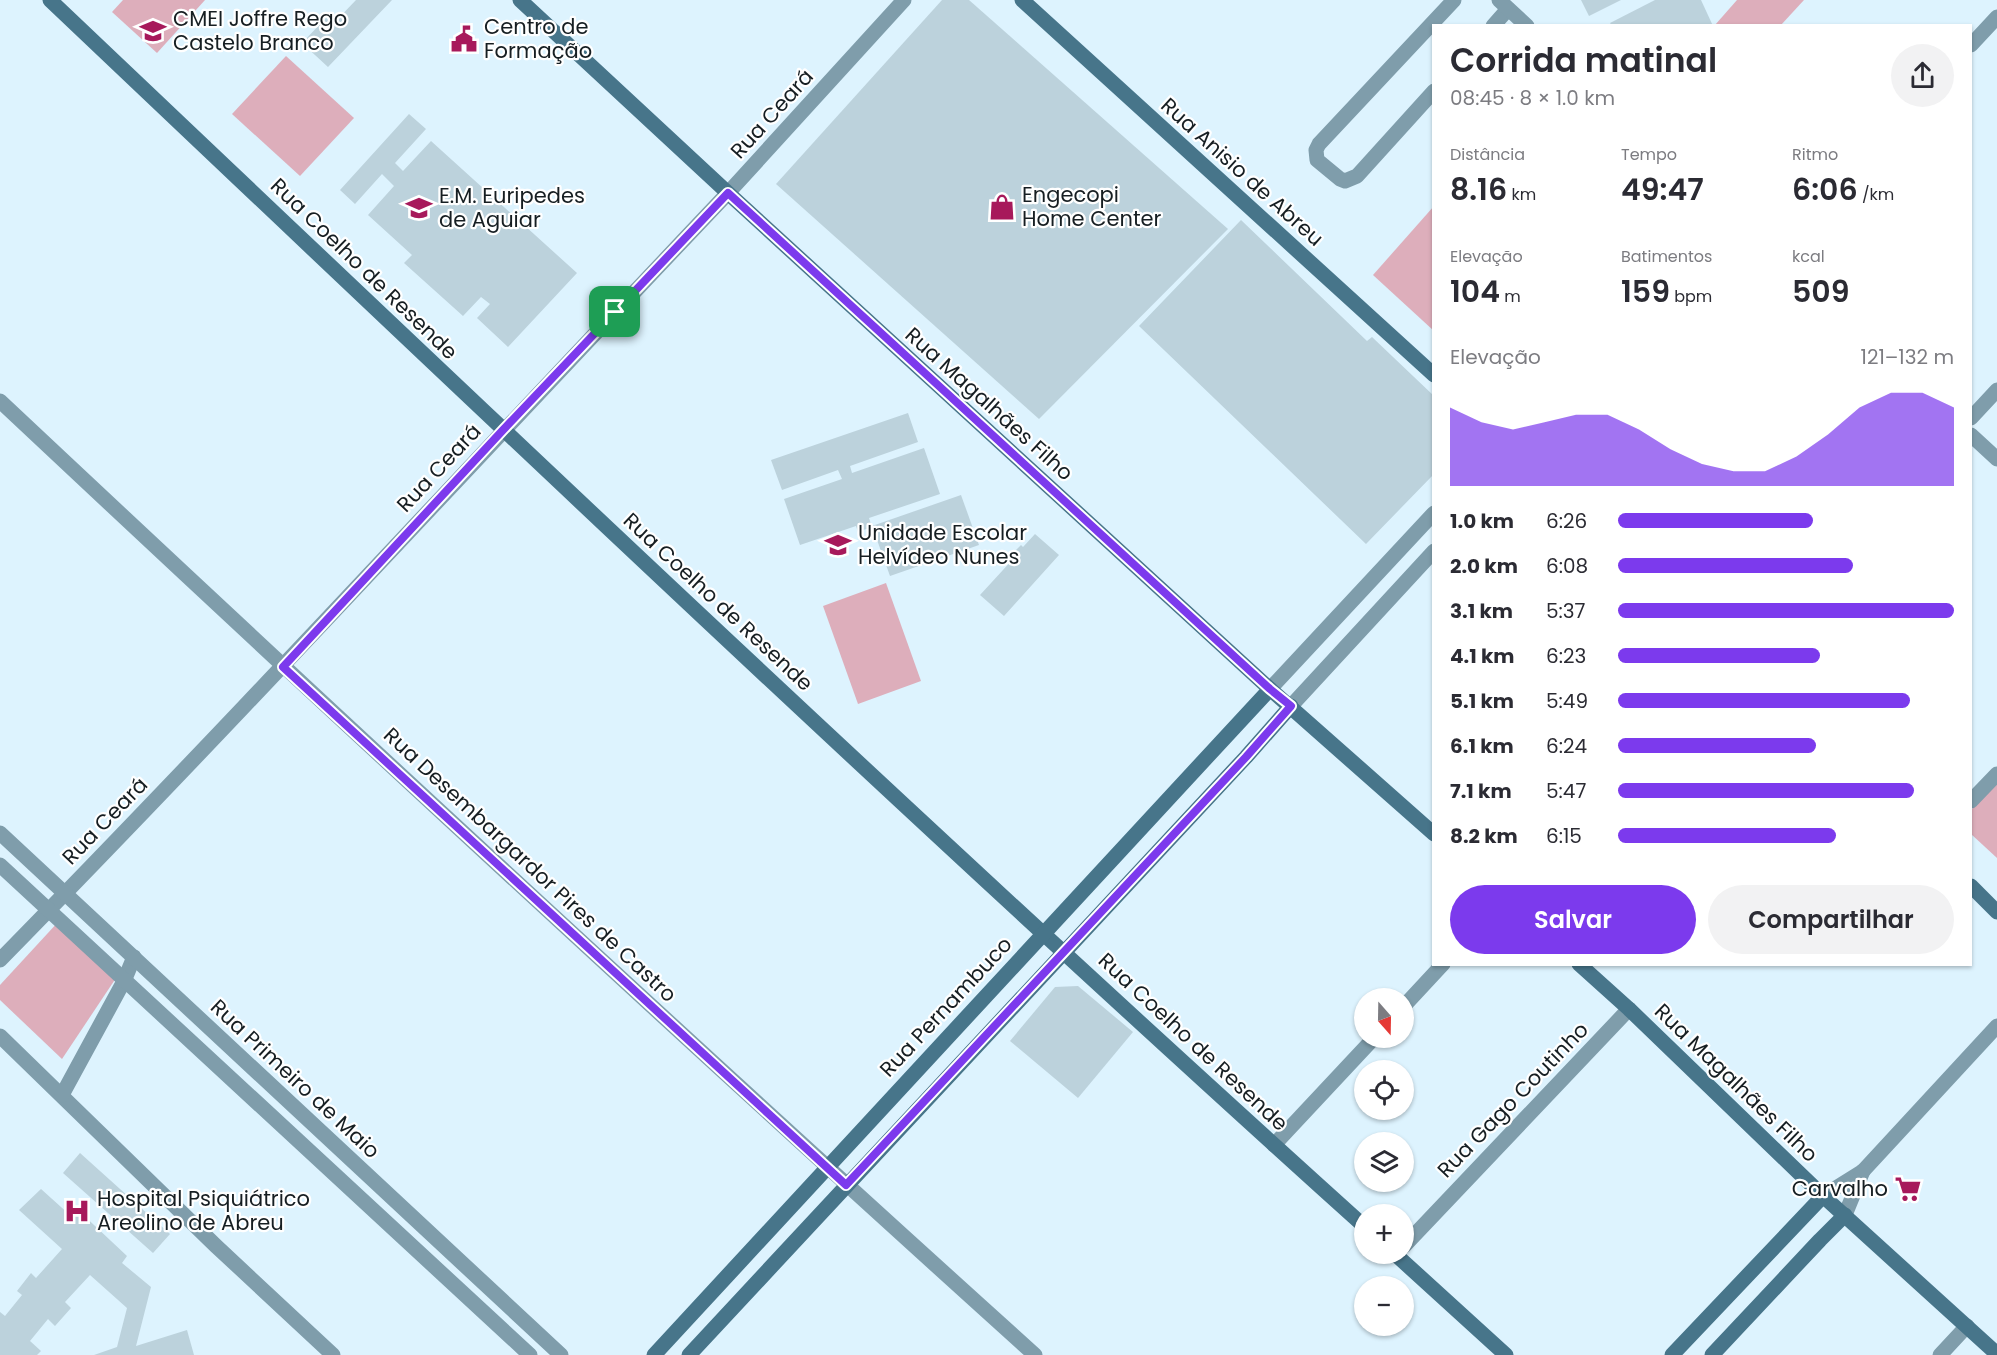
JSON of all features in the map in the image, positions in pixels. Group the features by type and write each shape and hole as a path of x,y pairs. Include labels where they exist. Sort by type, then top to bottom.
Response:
{"main road":[{"name":"Rua Coelho de Resende","path":"50,0 503,430 1043,934 1354,1217"},
{"name":"Rua Magalhães Filho","path":"520,0 1270,689 1432,832"},
{"name":"Rua Anisio de Abreu","path":"1022,0 1432,373"},
{"name":"Rua Pernambuco","path":"654,1355 1270,689"},
{"path":"689,1355 1291,706"},
{"path":"1972,887 1997,912"},
{"name":"Rua Magalhães Filho","path":"1581,966 1823,1196 1997,1354"},
{"path":"1672,1355 1823,1196"},
{"path":"1712,1355 1845,1215"},
{"path":"1407,1264 1506,1355"}],"street":[{"name":"Rua Ceará","path":"0,960 283,667 503,430 728,193 904,0"},
{"path":"1432,93 1357,176 1345,181 1340,179 1317,160 1316,150 1319,144 1454,0"},
{"path":"1494,24 1503,4 1525,24"},
{"path":"1972,44 1997,17"},
{"path":"1972,417 1997,390"},
{"name":"Rua Desembargardor Pires de Castro","path":"0,400 283,667 846,1185 1035,1355"},
{"path":"1972,436 1997,459"},
{"path":"1270,689 1432,515"},
{"path":"1291,706 1432,553"},
{"path":"1972,800 1997,774"},
{"name":"Rua Primeiro de Maio","path":"0,833 561,1355"},
{"name":"Rua Primeiro de Maio","path":"0,865 530,1355"},
{"path":"62,1095 124,981 134,957"},
{"path":"1414,995 1441,966"},
{"name":"Rua Gago Coutinho","path":"1414,1235 1629,1009"},
{"path":"1823,1196 1863,1171 1997,1026"},
{"path":"0,1036 216,1246 333,1355"},
{"path":"1274,1145 1365,1048"},
{"path":"1845,1215 1863,1171"},
{"path":"1940,1355 1966,1326"}],"shaded area":[{"name":"CMEI Joffre Rego Castelo Branco","path":"123,0 205,0 157,53 112,12"},
{"path":"1737,0 1804,0 1782,24 1716,24"},
{"path":"286,56 354,118 300,176 232,114"},
{"path":"1432,208 1432,329 1373,275"},
{"path":"886,583 921,681 858,704 823,606"},
{"path":"1997,783 1997,858 1972,835 1972,809"},
{"path":"59,921 116,978 62,1059 0,1000 0,985"}],"building":[{"path":"356,0 392,0 328,67 302,43 326,18 333,24"},
{"name":"Engecopi Home Center","path":"942,0 969,0 1228,229 1039,419 776,184"},
{"path":"1581,0 1621,0 1589,16"},
{"path":"1655,0 1701,0 1712,24 1611,24"},
{"path":"409,114 426,129 395,163 403,171 431,141 577,273 508,347 477,318 490,304 481,297 463,316 404,263 412,255 368,215 394,186 382,174 355,204 340,190"},
{"path":"1241,220 1367,341 1372,337 1432,394 1432,476 1366,544 1139,326"},
{"path":"908,413 918,442 850,466 852,473 924,448 940,494 869,518 872,527 858,532 856,526 800,545 784,499 842,479 838,470 782,490 771,460"},
{"path":"961,495 979,545 890,576 872,526"},
{"path":"1035,534 1059,555 1004,616 980,595 1014,558 1011,555 1021,545 1023,547"},
{"path":"1078,986 1133,1032 1078,1098 1010,1041 1055,987"},
{"path":"80,1153 170,1234 153,1253 63,1173"},
{"path":"41,1189 71,1216 78,1210 127,1256 122,1263 151,1287 136,1346 187,1330 194,1355 94,1355 117,1347 127,1308 90,1275 65,1302 71,1308 55,1326 48,1319 30,1341 41,1351 37,1355 0,1355 0,1312 5,1316 22,1295 17,1291 31,1273 36,1278 62,1249 19,1210"}],"place":[{"name":"CMEI Joffre Rego Castelo Branco","path":"153,31"},
{"name":"Centro de Formação","path":"464,39"},
{"name":"Engecopi Home Center","path":"1002,207"},
{"name":"E.M. Euripedes de Aguiar","path":"419,208"},
{"name":"Unidade Escolar Helvídeo Nunes","path":"838,545"},
{"name":"Carvalho","path":"1908,1189"},
{"name":"Hospital Psiquiátrico Areolino de Abreu","path":"77,1211"}],"route":[{"path":"728,193 1291,706 846,1185 283,667 615,312 728,193"}]}
